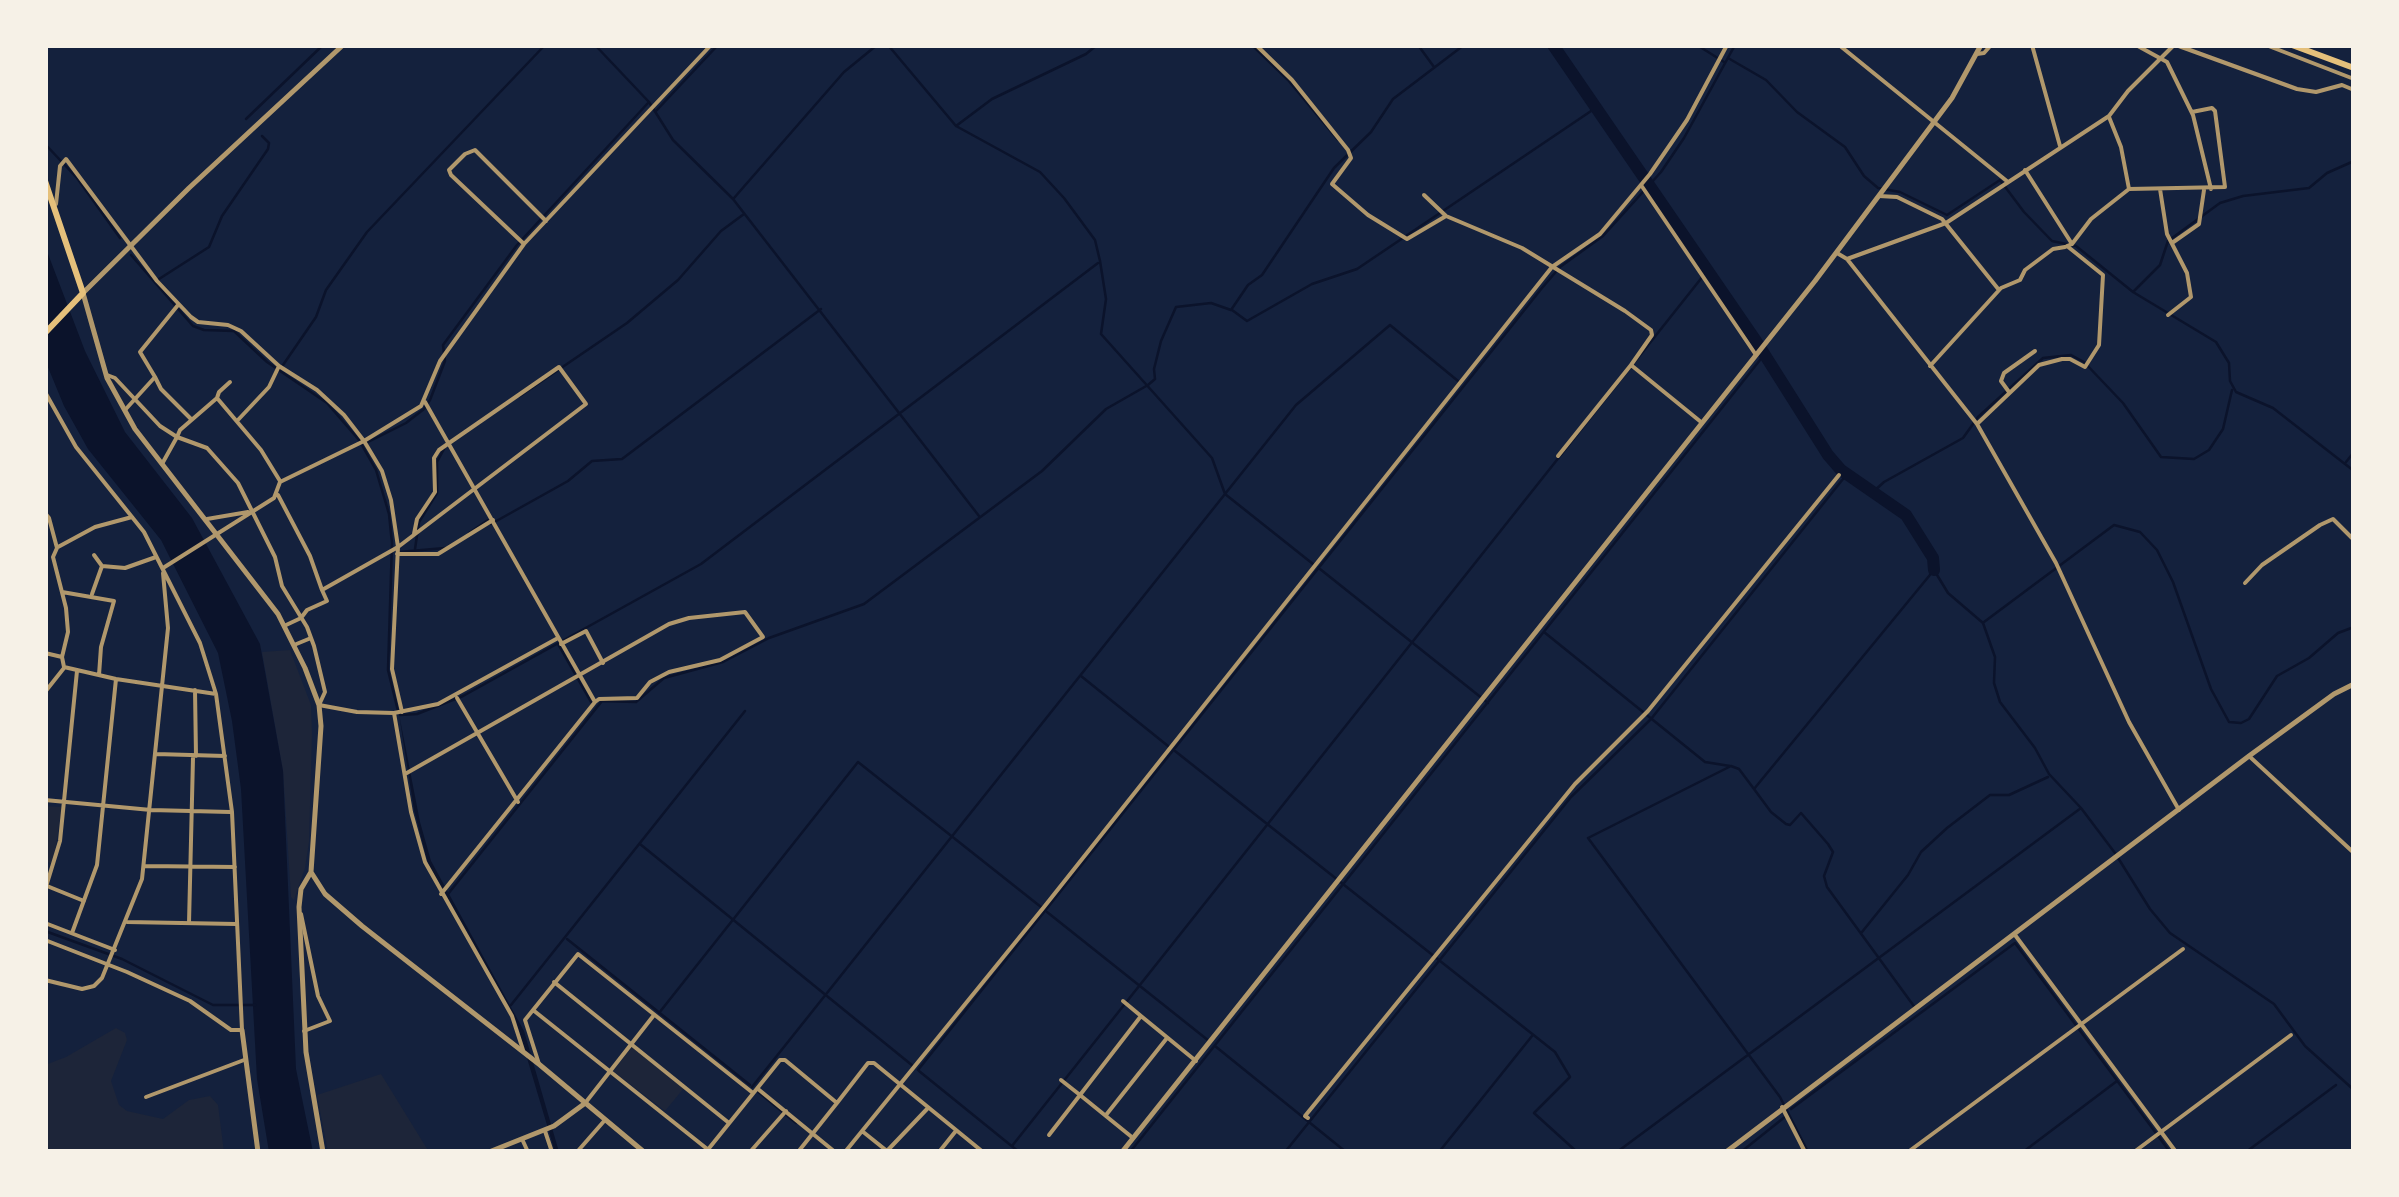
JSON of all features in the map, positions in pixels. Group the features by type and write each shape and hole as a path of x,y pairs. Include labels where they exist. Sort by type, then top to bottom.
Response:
{"main road":[{"path":"2292,45 2354,68"},
{"path":"45,181 83,293 45,333"}],"street":[{"path":"323,1152 304,1031 299,911 301,889 311,872 321,726 318,704 284,626 218,533 135,430 107,375 83,293 343,45"},
{"path":"280,482 400,421 425,401 443,356 524,244 711,45"},
{"path":"1256,45 1292,80 1348,150 1351,158 1332,184 1368,215 1407,239 1446,216"},
{"path":"845,1152 1552,267 1600,234 1640,184 1688,120 1727,45"},
{"path":"1839,45 2008,182"},
{"path":"1122,1152 1837,253 1966,77 1981,45"},
{"path":"1977,54 1991,45"},
{"path":"2032,45 2060,146"},
{"path":"2136,45 2166,62 2192,112 2207,189 2199,224 2172,244"},
{"path":"1846,259 1946,223 2108,116 2175,45 2297,89 2316,92 2352,78"},
{"path":"2266,45 2352,78"},
{"path":"2342,85 2354,90"},
{"path":"1930,366 1999,290 2020,280 2025,270 2052,248 2070,245 2091,219 2129,189 2226,187 2215,111 2212,108 2192,112"},
{"path":"2108,116 2129,189"},
{"path":"524,244 450,176 449,170 475,150 546,221"},
{"path":"55,209 60,166 66,159 157,281 198,322 241,330 279,366 317,390 344,414 364,441 382,471 391,500 398,550 392,668 402,712"},
{"path":"1978,424 2039,365 2070,359 2085,368 2099,345 2103,275 2070,245 2025,170"},
{"path":"1640,184 1756,355"},
{"path":"2160,188 2168,234 2187,272 2191,297 2168,316"},
{"path":"1424,195 1446,216 1522,248 1651,330 1631,365 1558,456"},
{"path":"1879,196 1897,198 1946,223 1999,290"},
{"path":"1837,253 1846,259 1978,424 2056,563 2129,722 2179,810"},
{"path":"180,304 140,352 162,389 192,420"},
{"path":"2010,392 2000,381 2004,374 2035,350"},
{"path":"1631,365 1703,424"},
{"path":"236,422 269,387 279,366"},
{"path":"322,590 398,550 586,404 559,367 449,440 434,458 435,492 417,519 414,534"},
{"path":"107,375 116,378 160,426 176,437 207,448 238,483 275,557 282,586 311,638 325,692 318,704"},
{"path":"125,410 155,377"},
{"path":"162,464 176,437 230,382"},
{"path":"45,392 76,446 132,516 164,567 200,643 216,694 232,812 242,1030 258,1152"},
{"path":"164,567 277,493 280,482 261,450 217,398"},
{"path":"425,401 595,702"},
{"path":"1308,1118 1305,1116 1575,784 1648,711 1839,475"},
{"path":"277,493 310,556 327,602 284,626"},
{"path":"207,520 253,511"},
{"path":"45,514 50,518 57,548 53,558 68,632 62,657 64,667 45,692"},
{"path":"57,548 96,527 132,516"},
{"path":"2244,584 2262,565 2320,524 2333,519 2354,540"},
{"path":"398,550 438,554 493,520"},
{"path":"94,554 102,566"},
{"path":"102,566 134,566 156,558"},
{"path":"92,595 102,566"},
{"path":"45,980 82,989 94,986 116,950 145,866 168,628 164,567"},
{"path":"62,592 114,601 100,647 100,675"},
{"path":"405,774 669,624 746,612 764,637 720,660 669,672 650,682 637,698 595,702 441,894"},
{"path":"318,704 357,712 394,713 438,704 586,631 603,663"},
{"path":"294,645 311,638"},
{"path":"45,653 62,657"},
{"path":"64,667 216,694"},
{"path":"77,671 60,841 46,888 84,901"},
{"path":"72,933 97,865 116,679"},
{"path":"1726,1152 2249,756 2334,694 2354,684"},
{"path":"189,923 195,690"},
{"path":"456,696 518,802"},
{"path":"394,713 422,849 441,894 512,1016 524,1054"},
{"path":"156,754 226,756"},
{"path":"2249,756 2354,853"},
{"path":"45,800 151,810 232,812"},
{"path":"145,866 235,867"},
{"path":"311,872 326,894 362,926 540,1064 644,1152"},
{"path":"299,911 318,996 330,1022 304,1031"},
{"path":"127,922 236,924"},
{"path":"45,924 116,950"},
{"path":"2014,934 2176,1152"},
{"path":"45,940 190,1000 232,1030 242,1030"},
{"path":"1908,1152 2182,949"},
{"path":"540,1064 525,1020 578,954 836,1152"},
{"path":"554,982 729,1123"},
{"path":"1123,1002 1196,1061"},
{"path":"533,1010 708,1151 780,1060 837,1103"},
{"path":"489,1152 554,1126 585,1103 654,1015"},
{"path":"1049,1135 1141,1016"},
{"path":"2134,1152 2291,1035"},
{"path":"1106,1115 1167,1038"},
{"path":"146,1097 246,1060"},
{"path":"798,1152 868,1063 874,1063 983,1152"},
{"path":"1061,1080 1133,1138"},
{"path":"1782,1107 1805,1152"},
{"path":"862,1131 888,1151 927,1109"},
{"path":"750,1152 786,1111"},
{"path":"577,1152 605,1120"},
{"path":"545,1130 552,1152"},
{"path":"939,1152 956,1131"},
{"path":"522,1139 528,1152"}],"shaded area":[{"path":"45,246 85,351 125,432 192,518 260,644 283,771 296,1069 313,1152 269,1152 257,1079 241,789 218,653 161,540 88,449 64,406 45,360"},
{"path":"290,650 311,705 312,733 309,842 294,900 283,771 262,652"},
{"path":"399,714 431,861 524,1031 559,1152 555,1152 516,1021 428,864 414,810"},
{"path":"45,806 62,807 53,864 45,861"},
{"path":"116,1028 125,1033 127,1040 111,1081 119,1105 127,1111 163,1119 189,1100 210,1096 218,1105 224,1152 45,1152 45,1065"},
{"path":"632,1047 684,1088 665,1111 613,1071"},
{"path":"381,1074 429,1152 328,1152 317,1095"}],"waterway":[{"path":"246,119 323,45"},
{"path":"283,365 316,317 326,290 367,232 545,45"},
{"path":"595,45 649,102 673,140 733,199 979,516"},
{"path":"656,111 718,45"},
{"path":"734,198 844,72 877,45"},
{"path":"888,45 956,126 1040,172 1064,198 1095,240 1106,299 1101,334 1212,458 1225,494 1313,564"},
{"path":"956,126 992,99 1097,45"},
{"path":"1252,45 1288,80 1338,140"},
{"path":"1418,45 1434,67"},
{"path":"448,894 602,701 636,702 664,678 723,662 769,638 864,604 1042,471 1106,409 1148,385 1155,379 1161,341 1176,307 1211,303 1231,310 1248,285 1262,275 1334,168 1371,132 1393,99 1464,45"},
{"path":"1553,45 1756,341 1828,455 1841,470 1906,515 1933,558 1934,570"},
{"path":"1697,45 1724,62"},
{"path":"918,1070 1542,288 1560,267 1603,236 1661,172 1735,45"},
{"path":"1728,58 1766,80 1797,112 1845,147 1864,176 1878,188 1900,192 1947,215 2000,180 2052,241 2076,246 2133,292 2216,342 2229,363 2230,381 2236,392 2273,408 2354,471"},
{"path":"368,442 424,409 445,361 443,345 517,245 648,103"},
{"path":"1232,310 1247,321 1312,284 1357,269 1597,107"},
{"path":"159,279 209,247 222,216 268,149 269,143 262,136"},
{"path":"45,144 77,178 120,238"},
{"path":"2133,292 2160,265 2168,241 2220,203 2243,196 2309,188 2327,173 2354,161"},
{"path":"520,396 627,323 678,280 721,231 744,214"},
{"path":"131,255 193,326 234,331 267,362 327,403 359,440 376,470 389,514 392,543 388,670 398,711"},
{"path":"400,715 417,714 463,696 701,564 1098,263"},
{"path":"1012,1146 1707,271"},
{"path":"469,533 568,481 592,461 622,459 821,309"},
{"path":"752,1087 1296,405 1390,325 1458,381"},
{"path":"1130,1152 1764,355"},
{"path":"1873,492 1963,438 1978,417 2043,358 2071,355 2084,362 2123,403 2161,457 2194,459 2209,450 2223,429 2232,390"},
{"path":"415,549 419,522 437,493 437,462 444,449"},
{"path":"2346,462 2354,452"},
{"path":"1285,1152 1571,797 1651,719 1847,474"},
{"path":"1984,622 2114,525 2140,532 2157,550 2173,582 2211,689 2229,722 2249,719 2277,676 2309,658 2338,633 2354,627"},
{"path":"399,552 445,548"},
{"path":"1320,569 1488,703"},
{"path":"1808,1152 1780,1097 1588,838 1731,766 1739,769 1754,789 1934,570 1948,593 1983,623 1995,657 1994,683 2000,702 2035,748 2049,774 2115,853 2150,909 2170,933 2274,1004 2305,1046 2354,1090"},
{"path":"1544,632 1705,762 1730,766"},
{"path":"558,644 591,702"},
{"path":"1081,676 1168,746"},
{"path":"511,1005 745,711"},
{"path":"1175,751 1555,1052 1570,1077 1534,1113 1577,1152"},
{"path":"659,1013 858,762 1041,907"},
{"path":"1862,932 1908,875 1921,852 1947,828 1990,795 2009,795 2048,777"},
{"path":"1754,789 1786,824 1790,825 1801,813 1828,844 1833,852 1824,876 1827,887 1916,1009"},
{"path":"1617,1152 2081,808"},
{"path":"640,844 913,1066"},
{"path":"1047,912 1209,1041"},
{"path":"45,931 122,959 213,1005 255,1005"},
{"path":"567,939 750,1085"},
{"path":"1791,1109 2015,943 2170,1152"},
{"path":"1439,1152 1532,1036"},
{"path":"1215,1046 1346,1152"},
{"path":"919,1071 1019,1152"},
{"path":"2023,1152 2117,1081"},
{"path":"2246,1152 2336,1085"},
{"path":"756,1090 796,1123"},
{"path":"1741,1152 1786,1116"}]}
